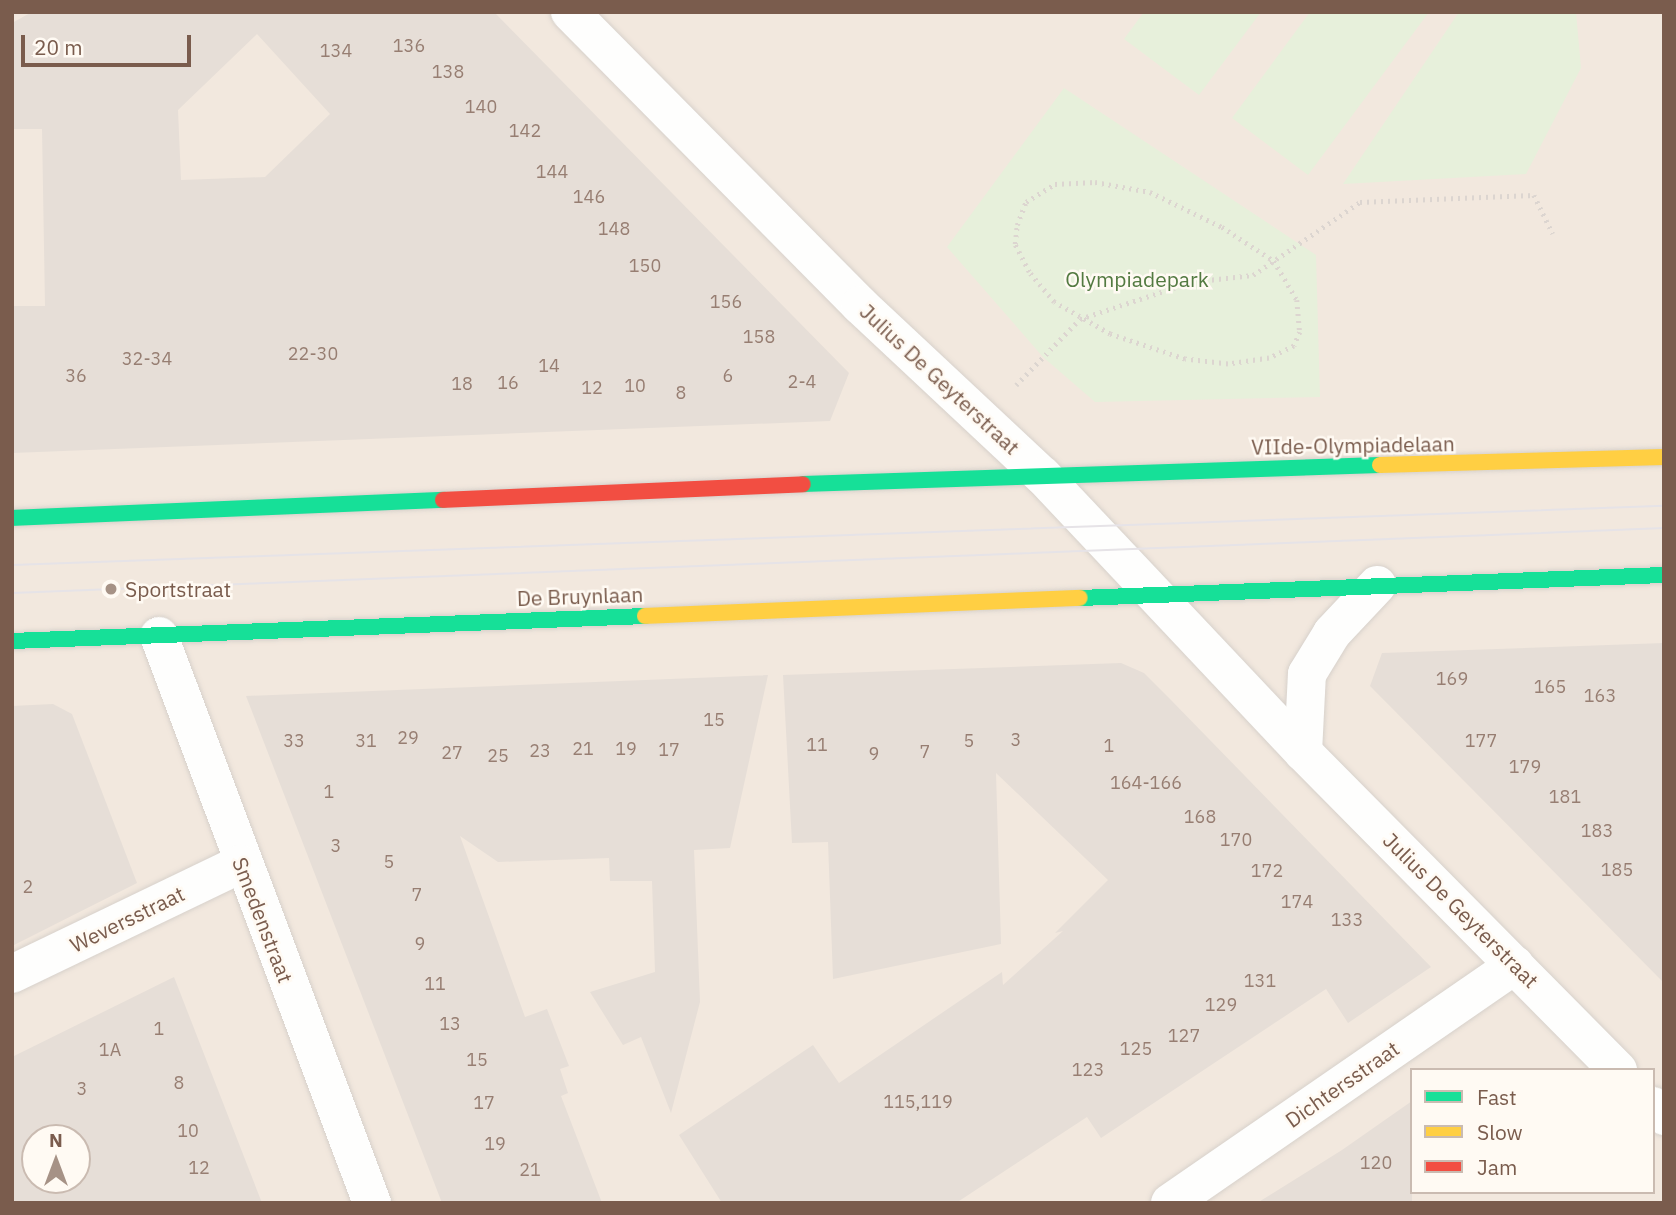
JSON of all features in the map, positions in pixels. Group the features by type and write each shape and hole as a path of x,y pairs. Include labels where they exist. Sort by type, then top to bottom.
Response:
{"main road":[{"name":"VIIde-Olympiadelaan","path":"1043,476 1664,457"},
{"path":"12,518 1043,476"},
{"path":"1150,592 1664,575"},
{"name":"De Bruynlaan","path":"12,641 1150,592"}],"street":[{"name":"Julius De Geyterstraat","path":"570,12 860,304 1043,476 1303,752 1616,1068"},
{"path":"1303,752 1307,674 1332,633 1377,585"},
{"name":"Smedenstraat","path":"159,636 241,864 372,1203"},
{"name":"Weversstraat","path":"12,974 241,864"},
{"name":"Dichtersstraat","path":"1170,1203 1515,964"}],"path":[{"path":"1095,182 1150,192 1222,227 1274,261 1297,300 1300,332 1294,346 1269,358 1228,364 1185,359 1080,319 1054,302 1029,272 1015,244 1026,201 1055,184 1095,182"},
{"path":"983,418 1080,319 1191,282 1253,275 1360,201 1534,195 1553,234"}],"shaded area":[{"path":"12,12 1664,12 1664,1203 12,1203"}],"green space":[{"path":"1144,12 1261,12 1199,95 1124,39"},
{"path":"1310,12 1429,12 1308,175 1232,118"},
{"path":"1459,12 1576,12 1581,68 1526,174 1343,184"},
{"name":"Olympiadepark","path":"1064,88 1316,255 1320,397 1095,402 1043,357 947,247"}],"building":[{"path":"32,12 494,12 849,373 830,421 12,453 12,306 45,306 42,129 12,129 12,23","holes":["257,34 330,114 265,177 181,180 178,110"]},
{"path":"1664,643 1664,983 1370,686 1382,653"},
{"path":"1121,663 1144,673 1431,967 1348,1023 1326,989 1101,1138 1087,1117 956,1203 722,1203 679,1135 813,1045 839,1083 1002,972 1003,985 1063,931 1055,933 1108,880 996,773 1001,944 833,979 828,842 792,843 783,675"},
{"path":"768,675 730,848 694,850 700,1002 671,1113 641,1037 623,1045 590,992 655,972 652,881 610,881 609,858 498,862 460,836 525,1017 547,1009 569,1066 560,1069 568,1093 561,1096 602,1203 442,1203 246,696"},
{"path":"53,704 72,714 137,883 12,946 12,706"},
{"path":"174,977 262,1203 12,1203 12,1057"},
{"path":"1410,1102 1412,1203 1257,1203 1342,1150"}],"tram line":[{"path":"12,565 1664,506"},
{"path":"12,593 1664,528"}],"traffic: fast":[{"path":"803,484 1380,465"},
{"path":"12,518 443,500"},
{"path":"1080,598 1664,575"},
{"path":"12,641 645,616"}],"traffic: slow":[{"path":"1380,465 1664,457"},
{"path":"645,616 1080,598"}],"traffic: jam":[{"path":"443,500 803,484"}],"place":[{"name":"Sportstraat","path":"111,589"}]}
